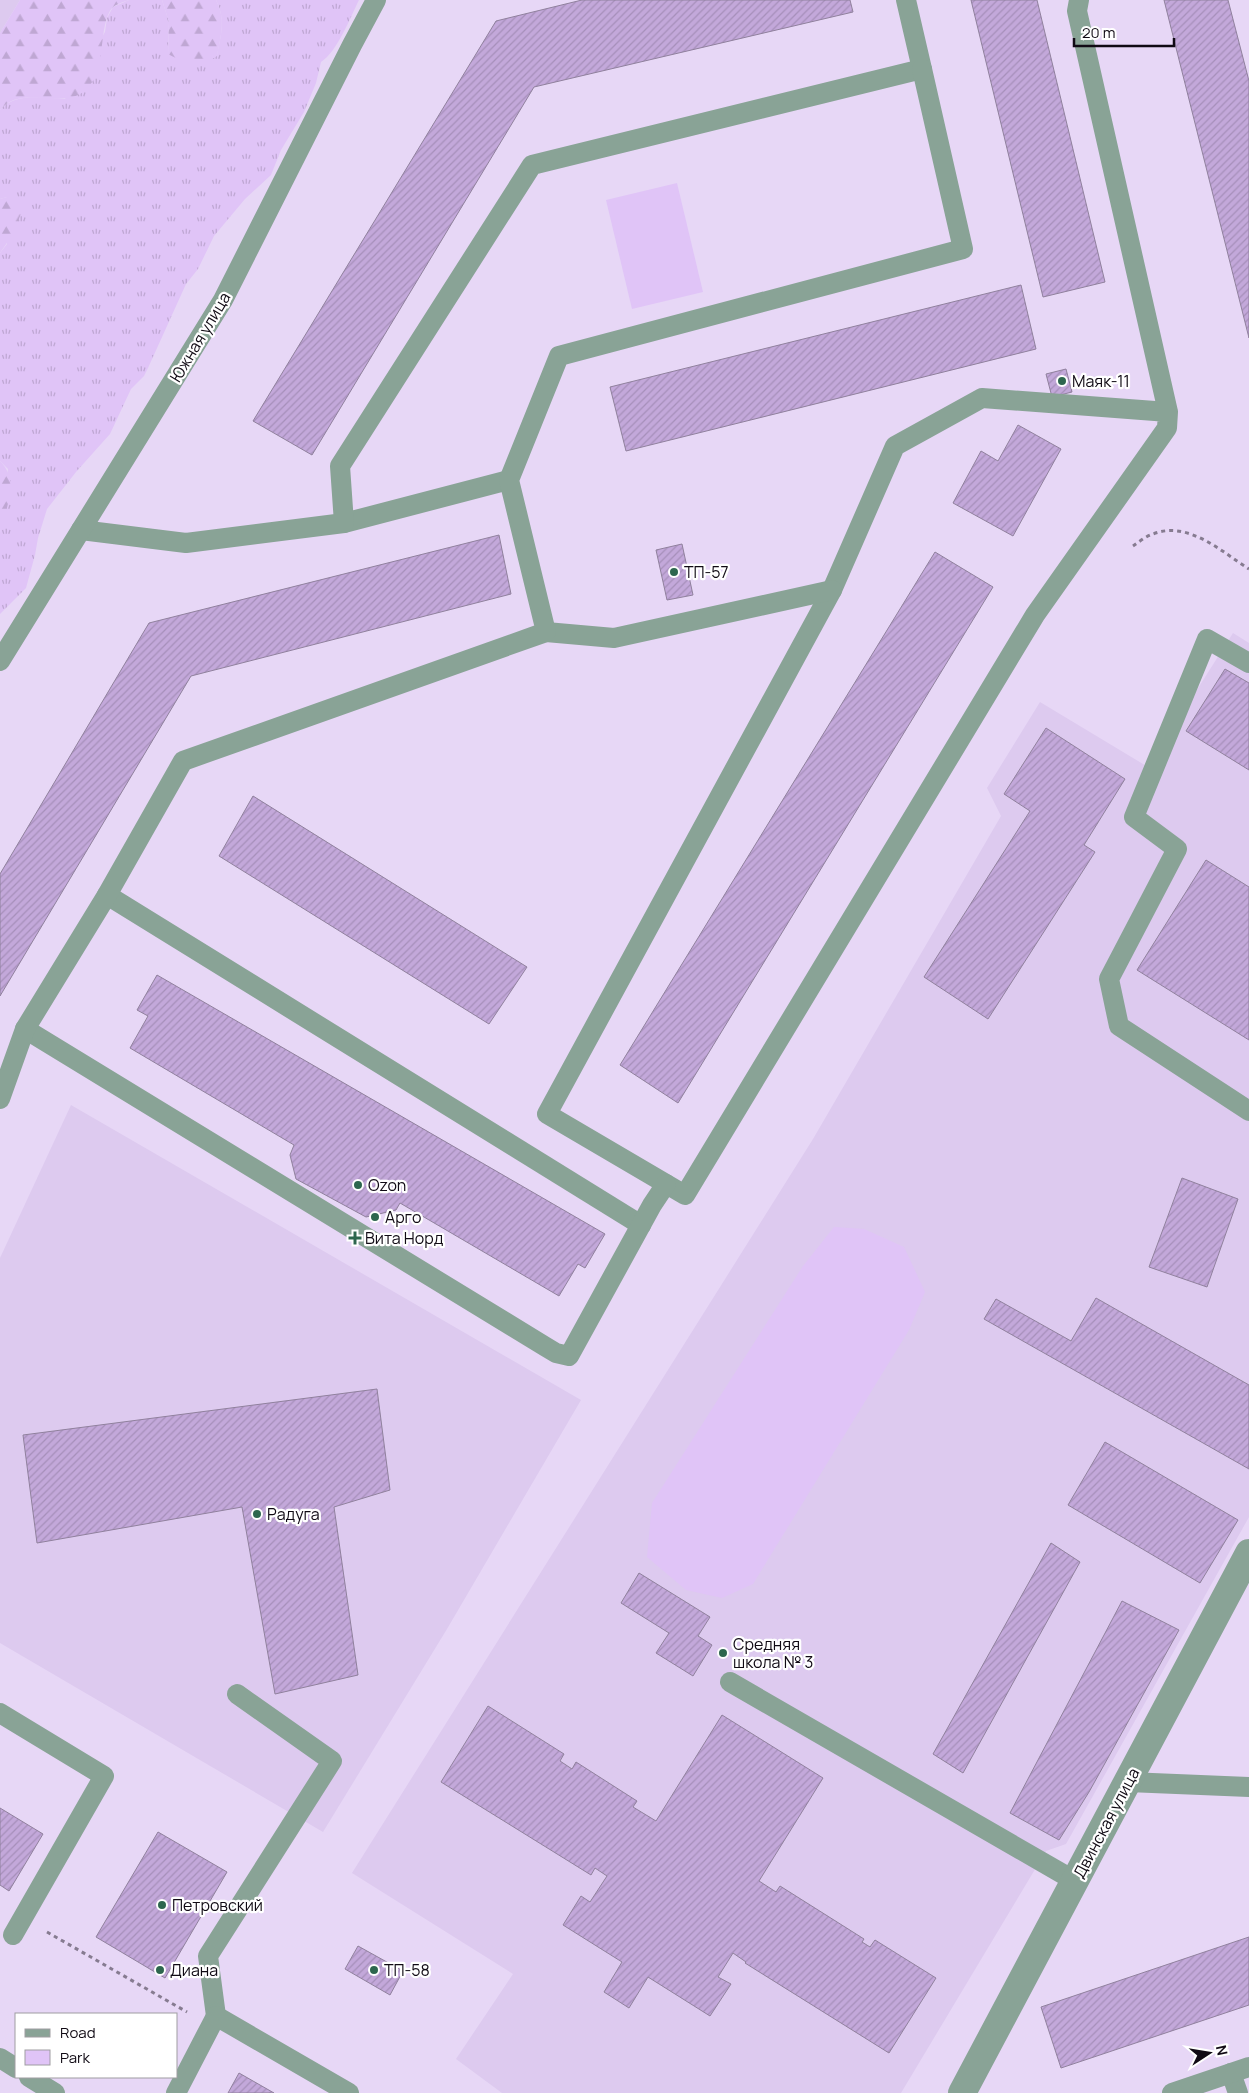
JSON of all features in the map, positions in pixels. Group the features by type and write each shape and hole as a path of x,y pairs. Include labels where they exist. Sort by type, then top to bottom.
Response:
{"street":[{"name":"Двинская улица","path":"962,2093 1249,1553"}],"lane":[{"name":"Южная улица","path":"0,661 223,300 376,0"},
{"path":"546,632 510,480 559,356 963,249 906,0"},
{"path":"1079,0 1077,10 1168,412 1167,428 1035,615 685,1195 547,1114 832,590 895,446 982,398 1168,412"},
{"path":"344,523 340,466 532,165 922,69"},
{"path":"81,530 186,543 344,523 510,480"},
{"path":"0,1098 25,1029 107,895 183,761 546,632 614,638 832,590"},
{"path":"1249,663 1207,639 1134,817 1178,849 1109,979 1119,1026 1249,1111"},
{"path":"107,895 641,1224"},
{"path":"25,1029 556,1353 569,1356 641,1224 666,1184"},
{"path":"730,1682 1075,1881"},
{"path":"176,2093 213,2020 208,1956 332,1761 237,1694"},
{"path":"0,1713 104,1776 13,1935"},
{"path":"1128,1782 1249,1787"},
{"path":"213,2020 349,2093"},
{"path":"0,2058 15,2067"},
{"path":"1172,2093 1240,2070 1238,2093"},
{"path":"31,2078 55,2093"}],"path":[{"path":"1133,546 1153,534 1172,530 1194,534 1249,569"},
{"path":"22,1918 213,2020"}],"shaded area":[{"path":"0,0 20,0 0,33"},
{"path":"1233,633 1249,643 1249,1517 1066,1844 1046,1851 901,2093 502,2093 456,2059 513,1974 352,1873 813,1139 1001,816 987,788 1040,702 1148,767"},
{"name":"Радуга","path":"71,1105 581,1400 447,1629 323,1832 0,1643 0,1258"}],"green space":[{"path":"20,0 129,0 112,8 108,16 97,70 87,89 77,95 66,98 20,99 9,102 0,110 0,33"},
{"path":"129,0 162,0 169,22 168,54 217,55 222,21 216,0 359,0 338,43 321,62 316,83 304,112 281,150 271,175 245,199 214,236 198,269 186,284 144,376 131,389 110,434 76,472 47,509 26,588 0,614 0,533 8,469 0,461 0,253 7,244 7,197 0,199 0,110 6,104 21,98 65,99 105,32 107,18 113,7"},
{"path":"162,0 216,0 222,21 217,56 204,62 192,63 168,54 169,22"},
{"path":"677,183 703,292 632,309 606,200"},
{"path":"7,197 17,200 22,211 13,234 0,253 0,199"},
{"path":"0,461 10,478 11,486 0,533"},
{"path":"834,1227 864,1229 904,1247 925,1292 909,1330 753,1584 722,1598 686,1590 647,1557 652,1503 803,1266"}],"building":[{"path":"582,0 850,0 853,12 534,87 312,455 253,421 496,21"},
{"path":"971,0 1037,0 1105,282 1043,297"},
{"path":"1164,0 1228,0 1249,81 1249,338"},
{"path":"1021,285 1036,349 626,451 610,387"},
{"path":"1066,369 1072,392 1052,397 1046,374"},
{"path":"1018,425 1061,449 1013,536 953,503 981,451 998,461"},
{"path":"499,535 511,594 191,676 0,996 0,874 149,623"},
{"name":"ТП-57","path":"682,544 693,595 667,600 656,550"},
{"path":"935,552 993,587 678,1103 620,1065"},
{"path":"1225,669 1249,683 1249,770 1186,731"},
{"path":"1046,728 1125,779 1084,845 1095,852 988,1019 924,977 1030,811 1004,794"},
{"path":"253,796 527,967 489,1024 219,856"},
{"path":"1206,860 1249,887 1249,1040 1137,970"},
{"path":"157,975 605,1234 585,1268 578,1264 559,1296 400,1203 396,1210 366,1217 296,1179 290,1155 294,1145 130,1048 148,1016 137,1010"},
{"path":"1182,1178 1238,1199 1207,1287 1149,1267"},
{"path":"1096,1298 1249,1385 1249,1469 984,1319 996,1299 1071,1341"},
{"path":"377,1389 390,1490 334,1507 358,1675 275,1694 242,1507 37,1543 23,1435"},
{"path":"1105,1442 1238,1520 1200,1583 1068,1505"},
{"path":"1051,1543 1080,1562 963,1773 933,1754"},
{"path":"639,1573 710,1617 698,1636 712,1645 693,1676 656,1653 669,1633 621,1603"},
{"path":"1122,1601 1179,1630 1089,1792 1059,1840 1010,1813"},
{"path":"488,1706 564,1754 560,1761 572,1769 576,1762 637,1801 633,1807 656,1821 722,1715 823,1778 759,1881 776,1892 780,1886 864,1939 862,1942 870,1947 875,1940 936,1978 889,2053 745,1963 733,1953 718,1977 731,1984 710,2016 648,1977 629,2008 604,1992 622,1962 563,1925 581,1896 590,1902 607,1876 595,1868 591,1875 441,1782"},
{"path":"0,1808 43,1834 9,1891 0,1885"},
{"name":"Петровский","path":"158,1832 227,1872 165,1978 96,1937"},
{"path":"1249,1937 1249,2005 1061,2068 1041,2007"},
{"name":"ТП-58","path":"358,1946 403,1971 390,1995 345,1969"},
{"path":"239,2073 274,2093 228,2093"}],"place":[{"name":"Маяк-11","path":"1062,381"},
{"name":"ТП-57","path":"674,572"},
{"name":"Ozon","path":"358,1185"},
{"name":"Арго","path":"375,1217"},
{"name":"Вита Норд","path":"355,1238"},
{"name":"Радуга","path":"257,1514"},
{"name":"Средняя школа № 3","path":"723,1653"},
{"name":"Петровский","path":"162,1905"},
{"name":"Диана","path":"160,1970"},
{"name":"ТП-58","path":"374,1970"}]}
